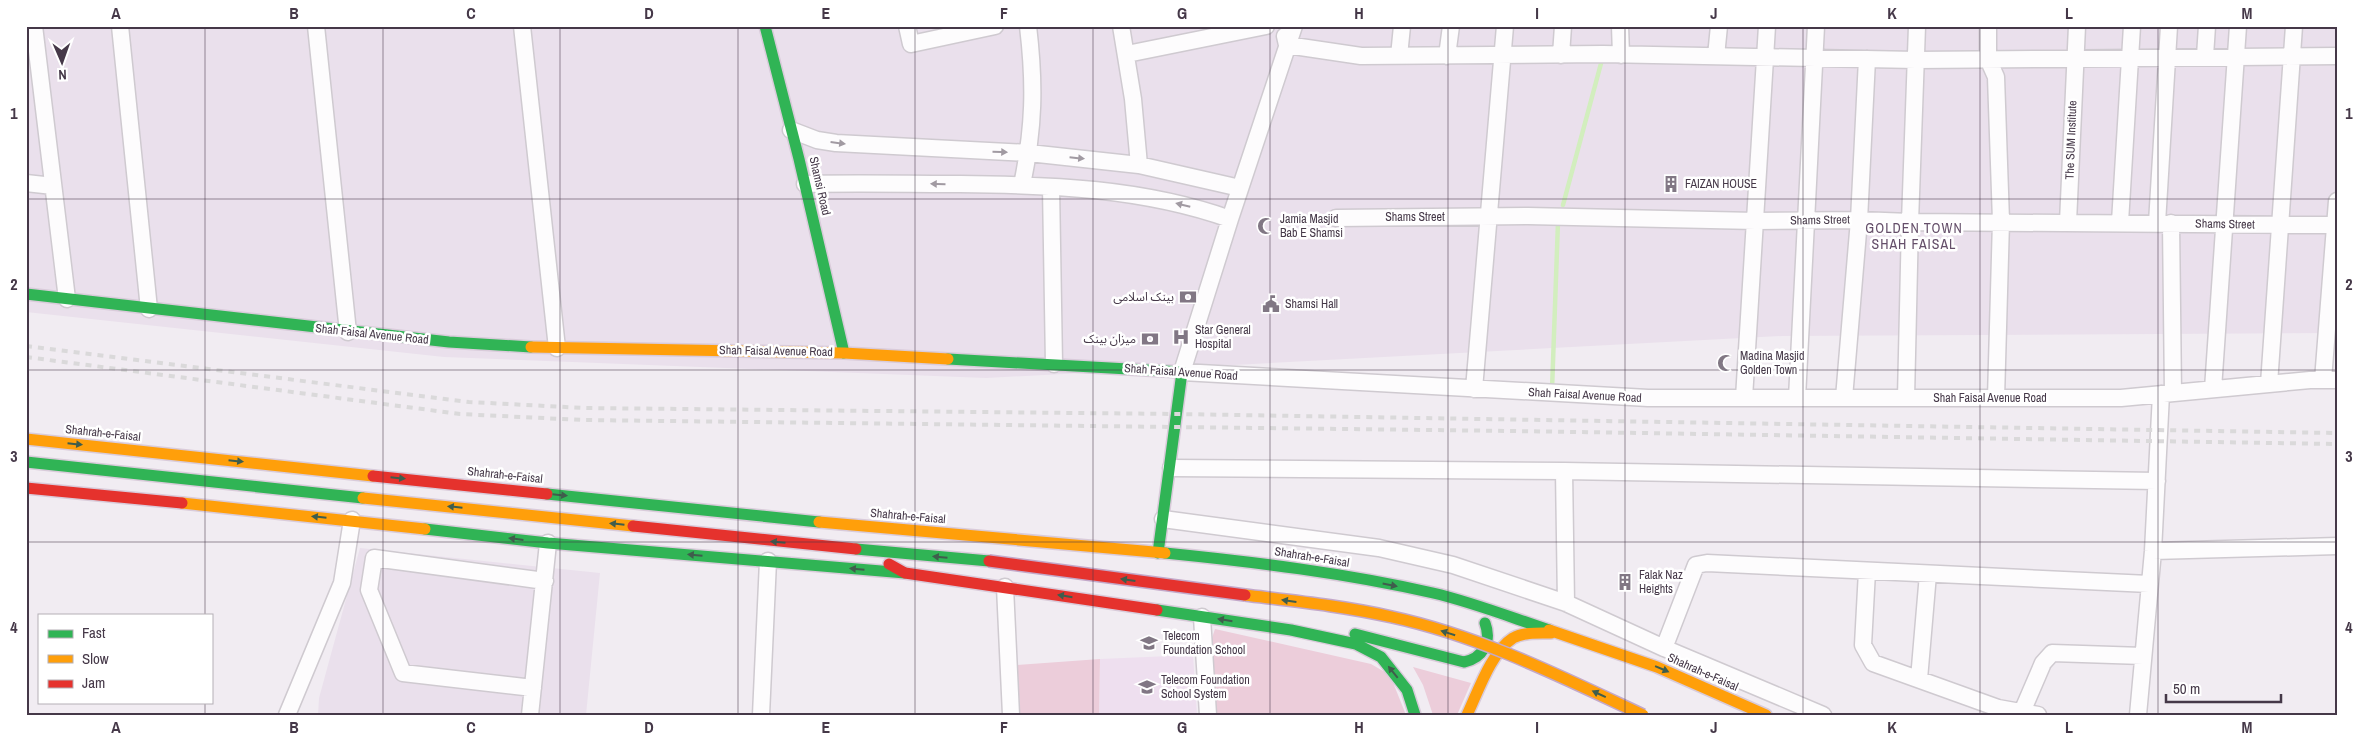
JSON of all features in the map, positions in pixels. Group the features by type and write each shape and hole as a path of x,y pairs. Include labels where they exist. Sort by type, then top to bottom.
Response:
{"main road":[{"name":"Shamsi Road","path":"765,26 805,184 844,353"},
{"name":"Shah Faisal Avenue Road","path":"26,294 449,342 556,348 844,353 1182,372"},
{"path":"1158,553 1182,372"},
{"name":"Shahrah-e-Faisal","path":"26,439 775,518 1238,560 1333,574 1434,593 1562,634 1657,667 1766,715"},
{"path":"26,462 989,561 1319,605 1393,617 1490,647 1537,665 1643,715"},
{"path":"26,488 352,520 548,543 905,573 1291,630 1356,644 1381,657 1407,690 1414,715"},
{"path":"860,549 905,573"},
{"path":"1333,574 1366,589 1412,601"},
{"path":"1291,630 1333,629 1394,642 1464,662 1476,658 1481,653 1487,638 1488,629 1484,622 1476,617 1458,612"},
{"path":"1467,715 1492,664 1511,639 1523,634 1562,634 1618,666"}],"street":[{"path":"34,26 34,86 53,186 67,299"},
{"path":"120,26 149,309"},
{"path":"316,26 348,332"},
{"path":"522,26 556,348"},
{"path":"907,26 911,44 995,26"},
{"path":"1022,185 1029,153 1033,106 1028,26"},
{"path":"1121,26 1127,54 1138,139 1139,165"},
{"path":"1127,54 1212,32 1266,26"},
{"path":"1284,26 1287,46"},
{"path":"1182,372 1294,26"},
{"path":"1399,56 1402,26"},
{"path":"1447,56 1451,26"},
{"path":"1474,389 1504,26"},
{"path":"1561,55 1563,26"},
{"path":"1620,26 1620,55"},
{"path":"1716,56 1719,26"},
{"path":"1744,398 1767,26"},
{"path":"1797,398 1816,26"},
{"path":"1906,398 1917,26"},
{"path":"1988,26 1988,59 1996,77 2000,221 1996,398"},
{"name":"The SUM Institute","path":"2068,222 2074,58 2077,26"},
{"path":"2120,222 2132,26"},
{"path":"2138,715 2157,481 2167,394 2164,223 2169,26"},
{"path":"2205,56 2207,26"},
{"path":"2213,389 2238,26"},
{"path":"2268,384 2294,26"},
{"path":"1287,46 1361,56 1620,55 1916,60 2337,56"},
{"path":"1844,398 1859,220 1867,59"},
{"path":"791,130 817,140 836,143 1029,153 1139,165 1240,188"},
{"path":"26,183 53,186"},
{"path":"805,184 1022,185 1136,194 1189,206 1230,219"},
{"path":"1051,187 1054,364"},
{"path":"2330,380 2337,201"},
{"name":"Shams Street","path":"1336,218 1489,217 2335,225"},
{"name":"Shah Faisal Avenue Road","path":"1182,372 1624,398 2121,398 2330,380"},
{"path":"1170,468 1564,471 2157,481"},
{"path":"1564,471 1566,603"},
{"path":"287,715 342,583 352,520"},
{"path":"1163,520 1379,548 1452,565 1566,603 1664,648 1823,715"},
{"path":"530,715 548,543"},
{"path":"2152,552 2337,546"},
{"path":"533,688 404,673 369,590 374,558 545,580"},
{"path":"762,715 768,561"},
{"path":"1664,648 1696,565 1707,563 2150,584"},
{"path":"1867,571 1863,645 1873,663 1919,679 1998,711 2030,713 2043,663 2052,653 2143,656"},
{"path":"1919,679 1928,574"},
{"path":"1005,587 1011,715"},
{"path":"1202,617 1208,715"}],"shaded area":[{"path":"26,26 2337,26 2337,333 1782,336 986,378 444,357 26,312"},
{"path":"360,548 600,573 586,715 318,715 319,698"},
{"path":"1215,629 1371,664 1390,675 1406,715 1215,715 1211,641"},
{"name":"Telecom Foundation School System","path":"1193,655 1197,715 1099,715 1100,659"},
{"path":"1100,659 1099,715 1020,713 1017,665"},
{"path":"1413,667 1471,683 1457,715 1433,715 1423,685"}],"waterway":[{"path":"1563,205 1603,56"},
{"path":"1552,390 1558,222"}],"railway":[{"path":"26,346 469,402 585,408 1176,414 2337,433"},
{"path":"26,357 460,414 583,420 1514,431 2337,444"}],"traffic: fast":[{"path":"765,26 799,159 844,353"},
{"path":"26,294 449,342 531,347"},
{"path":"948,359 1182,372 1158,553"},
{"path":"26,462 363,498"},
{"path":"547,494 819,522"},
{"path":"425,529 548,543 905,573"},
{"path":"856,549 989,561"},
{"path":"1165,553 1300,569 1400,586 1462,601 1549,630"},
{"path":"1157,610 1291,630 1356,644 1381,657 1407,690 1415,715"},
{"path":"1355,634 1464,662 1476,657 1484,648 1487,637 1485,623"}],"traffic: slow":[{"path":"531,347 844,353 948,359"},
{"path":"26,439 373,476"},
{"path":"363,498 633,526"},
{"path":"182,503 425,529"},
{"path":"819,522 1165,553"},
{"path":"1245,595 1356,610 1425,625 1489,646 1582,686 1643,715"},
{"path":"1549,630 1657,667 1766,715"},
{"path":"1467,715 1486,673 1505,644 1513,638 1522,635 1551,633"}],"traffic: jam":[{"path":"373,476 547,494"},
{"path":"26,488 182,503"},
{"path":"633,526 856,549"},
{"path":"989,561 1245,595"},
{"path":"889,564 905,573 1157,610"}],"place":[{"name":"FAIZAN HOUSE","path":"1671,184"},
{"name":"Jamia Masjid Bab E Shamsi","path":"1266,226"},
{"name":"بینک اسلامی","path":"1188,297"},
{"name":"Shamsi Hall","path":"1271,304"},
{"name":"Star General Hospital","path":"1181,337"},
{"name":"میزان بینک","path":"1150,339"},
{"name":"Madina Masjid Golden Town","path":"1726,363"},
{"name":"Falak Naz Heights","path":"1625,582"},
{"name":"Telecom Foundation School","path":"1149,643"},
{"name":"Telecom Foundation School System","path":"1147,687"}],"district":[{"name":"GOLDEN TOWN SHAH FAISAL","path":"1914,236"}]}
